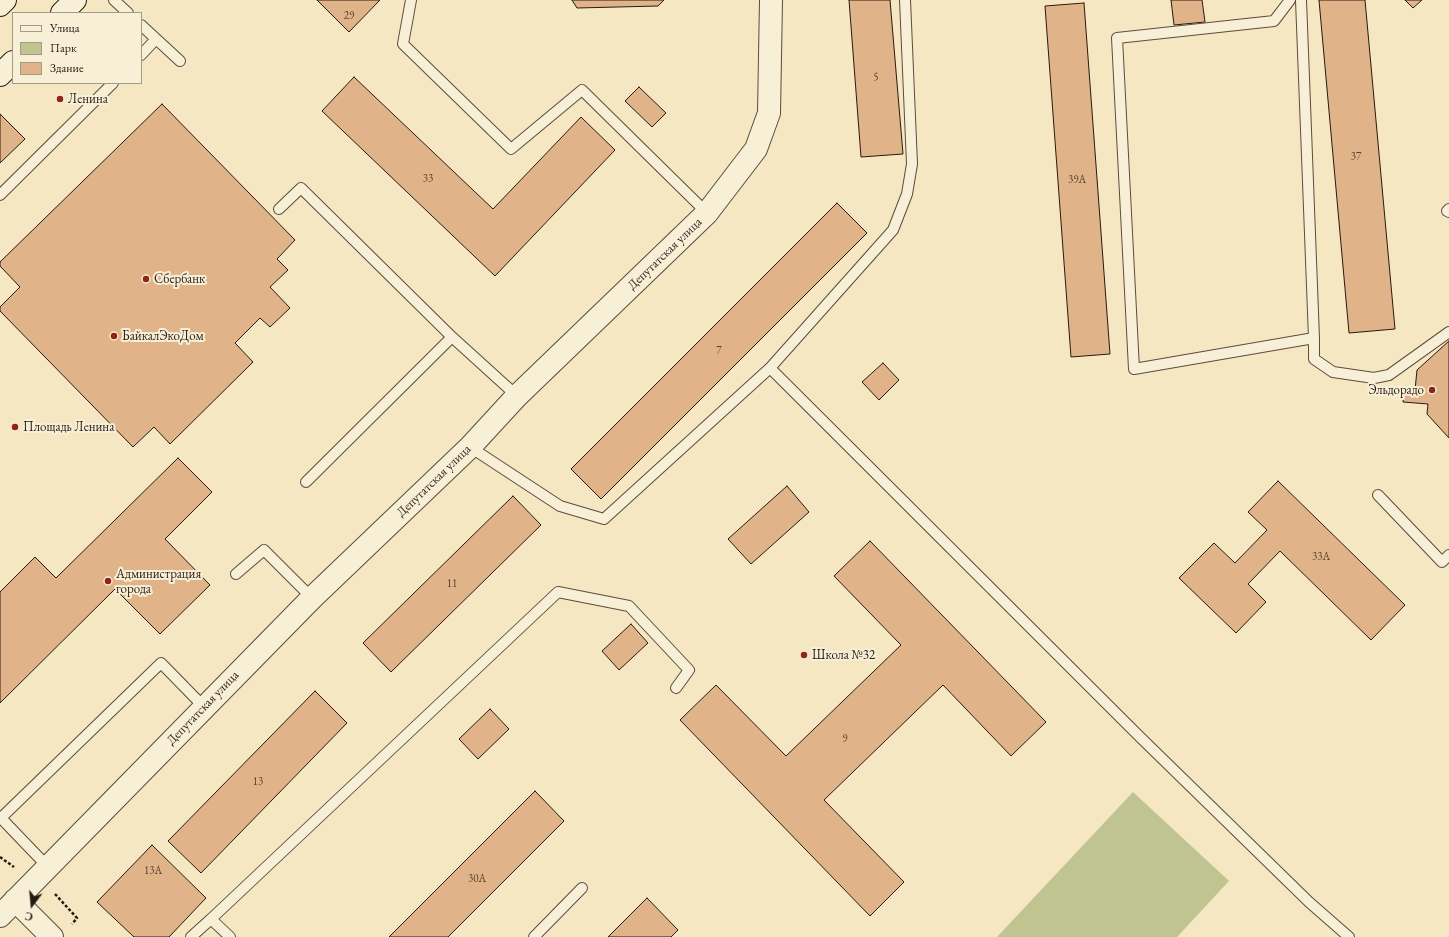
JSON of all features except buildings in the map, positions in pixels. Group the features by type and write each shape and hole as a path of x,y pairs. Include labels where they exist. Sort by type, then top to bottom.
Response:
{"street":[{"path":"0,5 5,0"},
{"path":"63,12 75,0"},
{"name":"Депутатская улица","path":"0,916 312,598 470,447 517,396 707,213 756,149 769,113 771,0"},
{"path":"0,75 12,63"},
{"path":"15,900 52,937"}],"lane":[{"path":"114,0 127,12"},
{"path":"411,0 402,44 511,150 582,90 707,213"},
{"path":"470,447 560,506 604,519 770,368 893,230 907,194 912,164 905,0"},
{"path":"1290,0 1274,21 1117,38 1134,369 1314,338"},
{"path":"1301,0 1314,359 1333,372 1374,378 1389,375 1449,332"},
{"path":"142,26 180,61"},
{"path":"142,54 156,39"},
{"path":"0,195 111,84"},
{"path":"279,209 301,188 452,337 517,396"},
{"path":"1449,209 1447,211 1449,212"},
{"path":"306,482 452,337"},
{"path":"770,368 1152,749 1309,902 1349,937"},
{"path":"1378,494 1442,562 1449,555"},
{"path":"236,574 264,550 312,598"},
{"path":"191,937 558,592 629,606 689,670 676,688"},
{"path":"48,867 0,818 161,663 204,707"},
{"path":"534,937 582,888"},
{"path":"211,919 230,937"}],"green space":[{"path":"1133,792 1229,881 1177,937 997,937"}],"place":[{"name":"Ленина","path":"60,99"},
{"name":"Сбербанк","path":"146,279"},
{"name":"БайкалЭкоДом","path":"114,336"},
{"name":"Эльдорадо","path":"1432,390"},
{"name":"Площадь Ленина","path":"15,427"},
{"name":"Администрация города","path":"108,581"},
{"name":"Школа №32","path":"804,655"}]}
